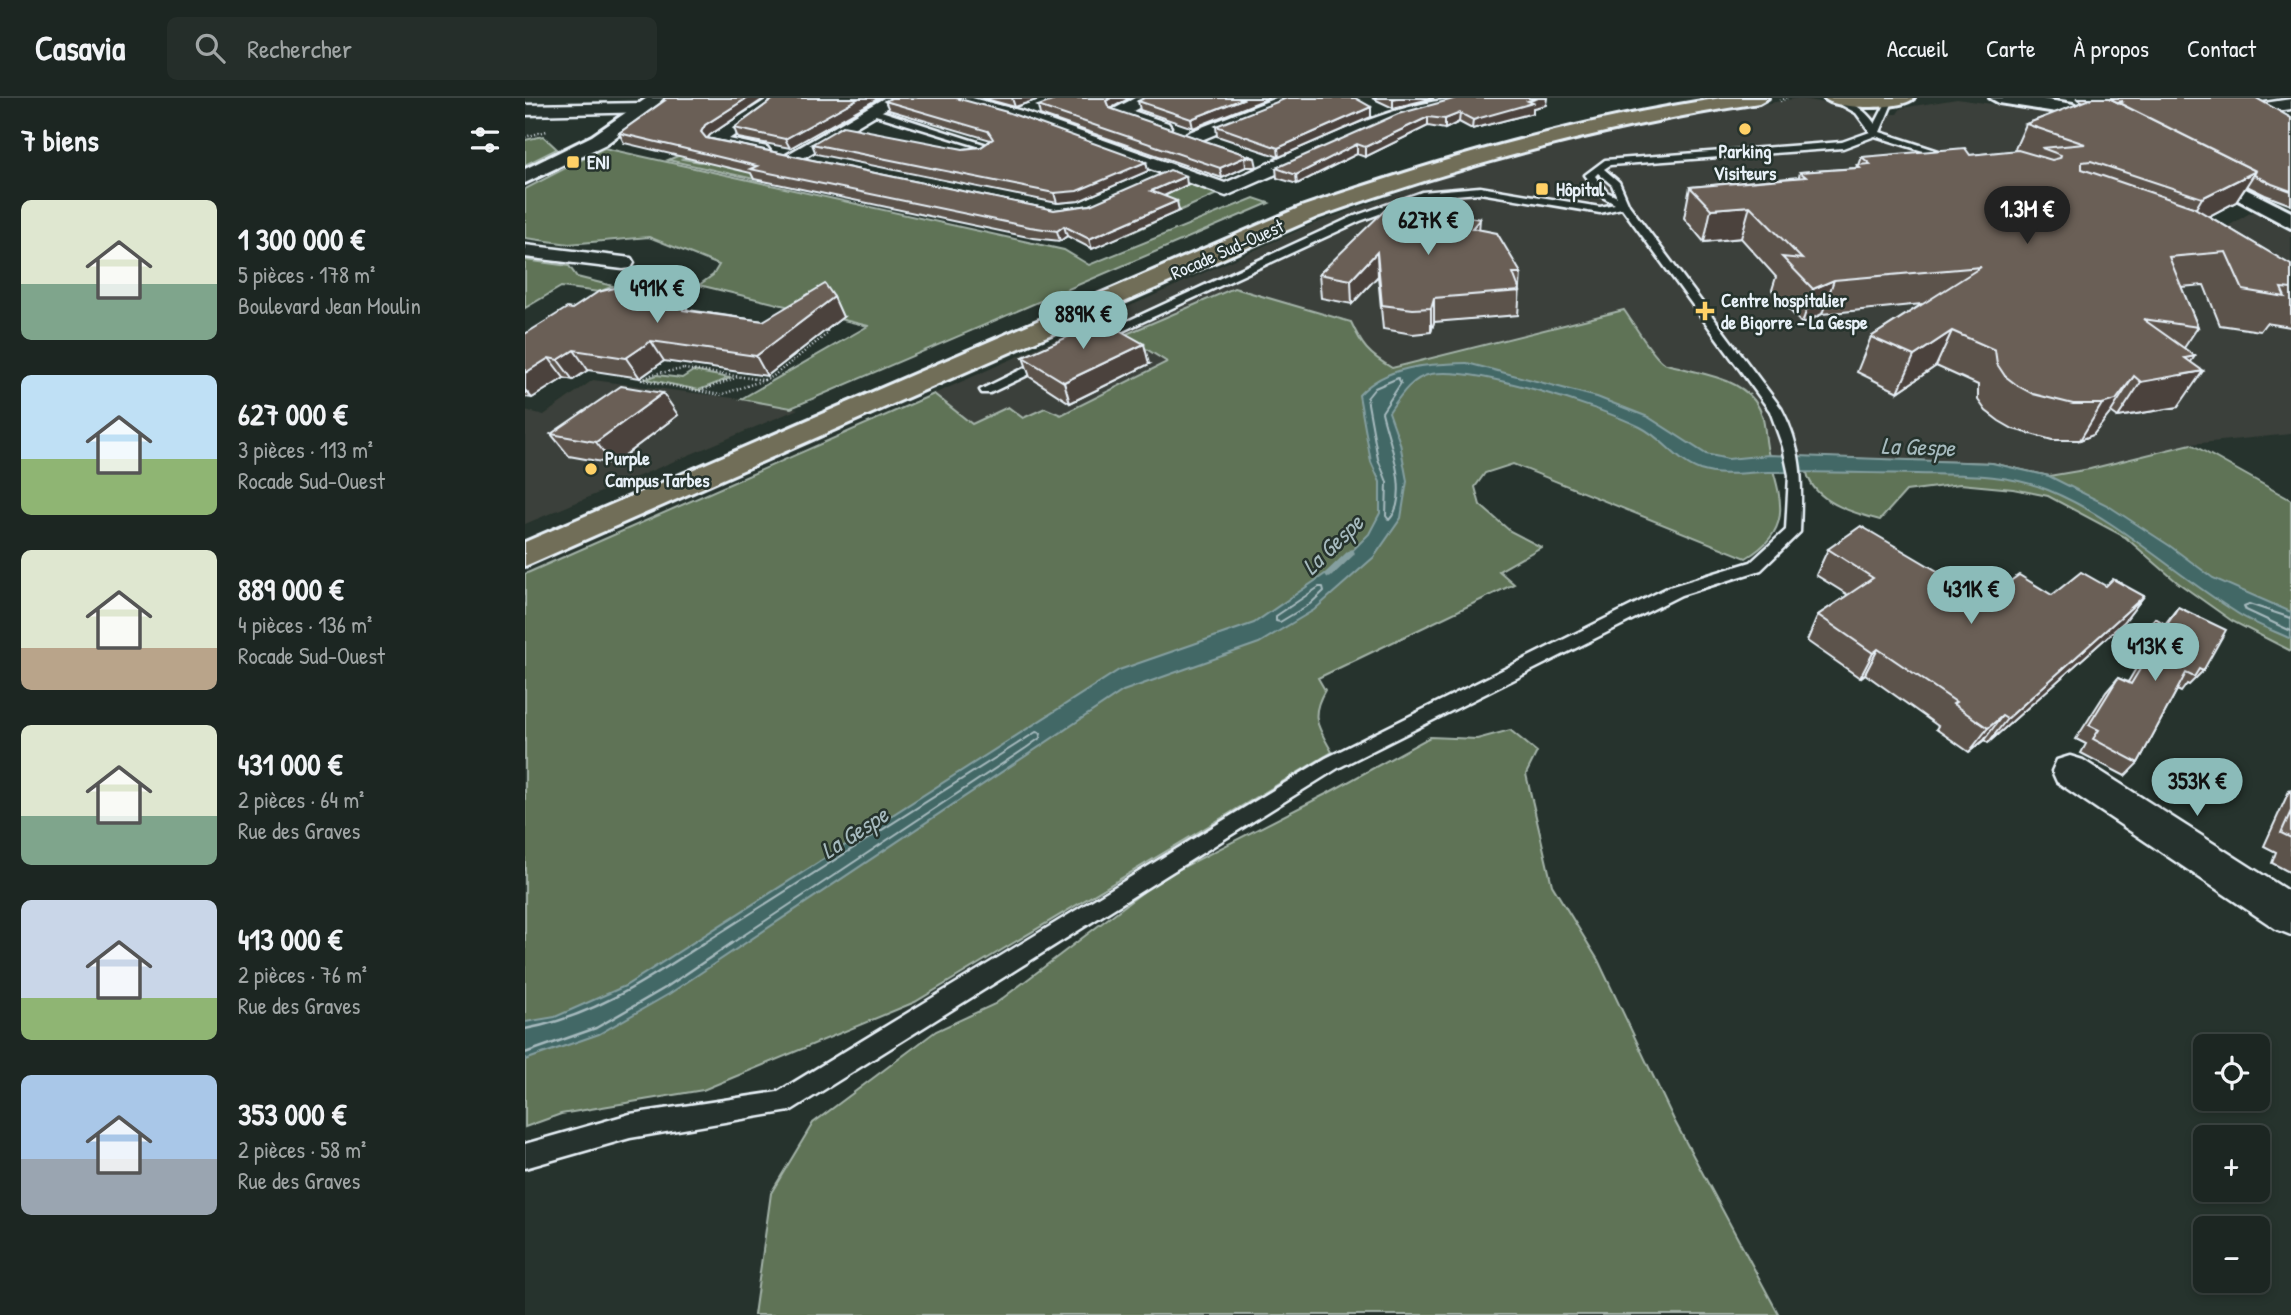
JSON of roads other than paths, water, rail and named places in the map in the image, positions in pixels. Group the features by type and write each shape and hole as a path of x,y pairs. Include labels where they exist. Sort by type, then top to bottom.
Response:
{"main road":[{"name":"Rocade Sud-Ouest","path":"525,539 1319,198 1370,179 1504,140 1700,98"},
{"name":"Rocade Sud-Ouest","path":"525,555 1321,208 1431,171 1567,133 1703,105 1759,98"},
{"path":"1833,98 1898,99"}],"street":[{"path":"780,98 717,139 723,143 818,163"},
{"path":"792,157 846,131 872,111 896,98"},
{"path":"953,98 1016,115 1226,190 1391,117 1463,98"},
{"path":"1149,98 1118,111 1218,146"},
{"path":"1193,137 1290,98"},
{"path":"1999,98 2042,101 2093,116 2138,139"},
{"path":"2247,98 2291,124"},
{"path":"525,110 653,103"},
{"path":"525,177 600,140 653,103"},
{"path":"2264,108 2291,104"},
{"path":"1016,115 1041,107"},
{"path":"1372,107 1391,117"},
{"path":"2173,157 2291,221"},
{"path":"1255,158 1280,166"},
{"path":"1147,181 1172,170"},
{"path":"525,251 623,263"},
{"path":"2070,771 2291,916"}],"lane":[{"path":"1833,98 1860,110 1870,120 1875,133"},
{"path":"1624,205 1604,194 1590,176 1608,162 1843,145 1875,133 1898,99"},
{"path":"872,111 989,147 981,152 967,153"},
{"path":"1875,133 1964,162"},
{"path":"525,1156 630,1126 782,1103 1332,763 1675,591 1756,566 1793,532 1796,475 1790,447 1776,411 1624,205 1621,191 1607,174 1597,169"},
{"path":"1085,344 1356,219 1425,194 1480,190 1600,210 1624,205"},
{"path":"986,390 1060,355"}],"water":[{"path":"1467,363 1597,397 1648,417 1706,454 1728,459 1769,455 1992,463 2049,476 2107,505 2213,578 2291,612 2291,639 2254,623 2211,596 2097,515 2032,484 1967,475 1710,472 1684,461 1640,427 1597,409 1505,382 1451,373 1431,374 1412,384 1389,412 1400,443 1407,481 1401,518 1374,557 1314,610 1259,643 1123,691 669,994 599,1034 525,1060 525,1022 555,1017 625,986 1119,670 1254,623 1338,565 1369,534 1380,513 1380,482 1371,462 1359,395 1382,377 1395,372 1437,364"}],"waterway":[{"name":"La Gespe","path":"1329,574 1351,553"}],"place":[{"name":"Parking Visiteurs","path":"1745,129"},
{"name":"ENI","path":"573,162"},
{"name":"Hôpital","path":"1542,189"},
{"name":"Centre hospitalier de Bigorre - La Gespe","path":"1705,311"},
{"name":"Purple Campus Tarbes","path":"591,469"}]}
